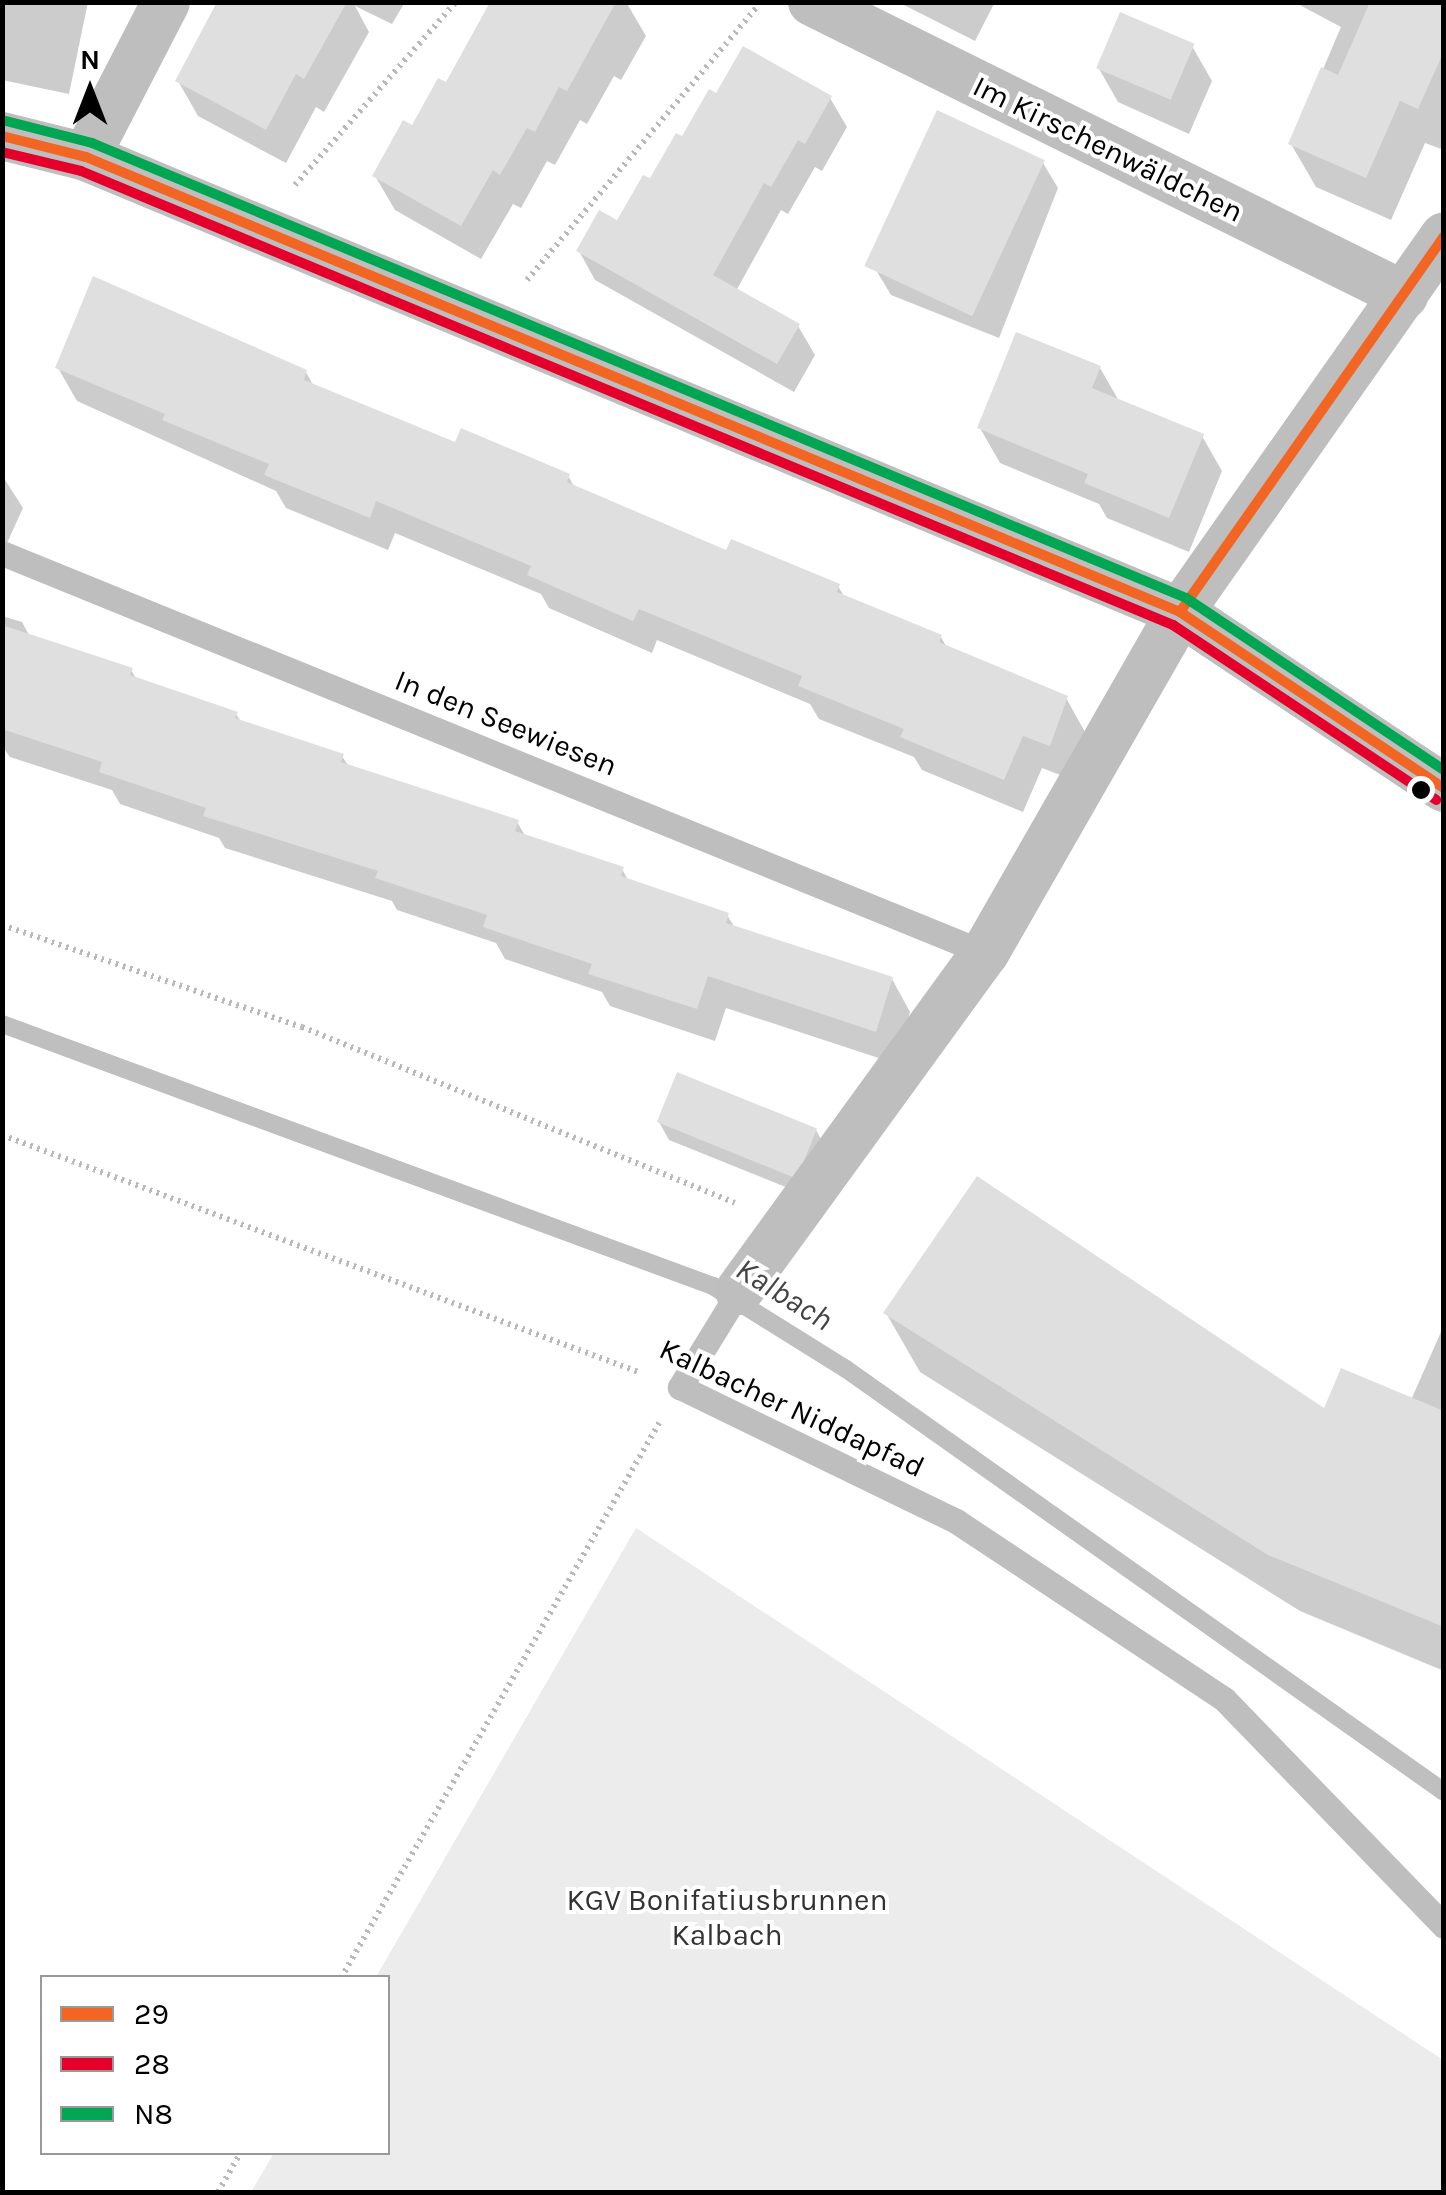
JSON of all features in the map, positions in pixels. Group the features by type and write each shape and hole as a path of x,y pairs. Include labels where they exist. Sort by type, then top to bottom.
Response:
{"street":[{"path":"86,157 166,2"},
{"name":"Im Kirschenwäldchen","path":"812,2 1404,295"},
{"path":"2,136 86,157 1180,612 1444,788"},
{"path":"739,1291 985,953 1180,612 1444,236"}],"lane":[{"name":"In den Seewiesen","path":"2,553 985,953"},
{"path":"680,1388 739,1291"},
{"name":"Kalbacher Niddapfad","path":"680,1388 956,1521 1224,1700 1444,1926"}],"path":[{"path":"258,228 456,2"},
{"path":"491,324 761,2"},
{"path":"2,924 302,1027 786,1224"},
{"name":"Kalbacher Niddapfad","path":"2,1135 680,1388"},
{"path":"343,1975 680,1388"},
{"path":"218,2192 239,2155"}],"green space":[{"name":"KGV Bonifatiusbrunnen Kalbach","path":"636,1528 1443,2060 1443,2192 251,2192 273,2155 390,2155 390,1975 377,1975"}],"building":[{"path":"217,2 347,2 304,79 296,74 266,130 175,81"},
{"path":"490,2 616,2 567,91 559,87 535,132 527,128 500,175 493,170 461,226 372,176 403,120 412,125 438,78 446,82"},
{"path":"1370,2 1444,2 1444,51 1418,109 1400,101 1366,178 1288,144 1321,67 1338,75"},
{"path":"1120,12 1195,44 1171,100 1096,68"},
{"path":"743,46 832,96 805,144 798,140 771,187 764,183 713,275 800,324 777,364 576,251 599,210 617,220 643,175 650,178 676,133 682,136 709,89 716,93"},
{"path":"937,110 1045,160 972,316 864,266"},
{"path":"93,276 307,370 304,380 455,442 461,428 570,474 567,482 726,550 731,539 840,584 837,592 942,635 939,642 1068,696 1050,746 1023,736 1004,780 900,737 904,729 798,686 802,676 639,609 633,621 527,575 531,566 376,501 370,518 264,475 269,464 162,420 165,414 55,368"},
{"path":"1016,332 1101,366 1092,388 1204,434 1169,518 1084,483 1088,474 977,428"},
{"path":"2,625 133,668 130,675 238,712 235,718 344,754 341,762 519,820 515,831 624,867 621,876 729,913 726,923 893,977 876,1032 708,976 697,1009 588,974 592,964 483,927 487,915 375,878 378,871 203,816 206,808 99,772 102,762 2,729"},
{"path":"677,1072 817,1129 797,1179 657,1122"},
{"path":"977,1176 1324,1408 1341,1368 1444,1411 1444,1627 1268,1555 883,1313"}],"waterway":[{"name":"Kalbach","path":"2,1024 713,1286 846,1369 1444,1792"}],"transit line":[{"name":"N8","path":"6,121 92,143 1186,598 1444,770"},
{"name":"29","path":"2,136 86,157 1180,612 1444,788"},
{"name":"28","path":"2,152 81,171 1173,625 1436,800"},
{"name":"29","path":"1180,612 1444,237"}]}
